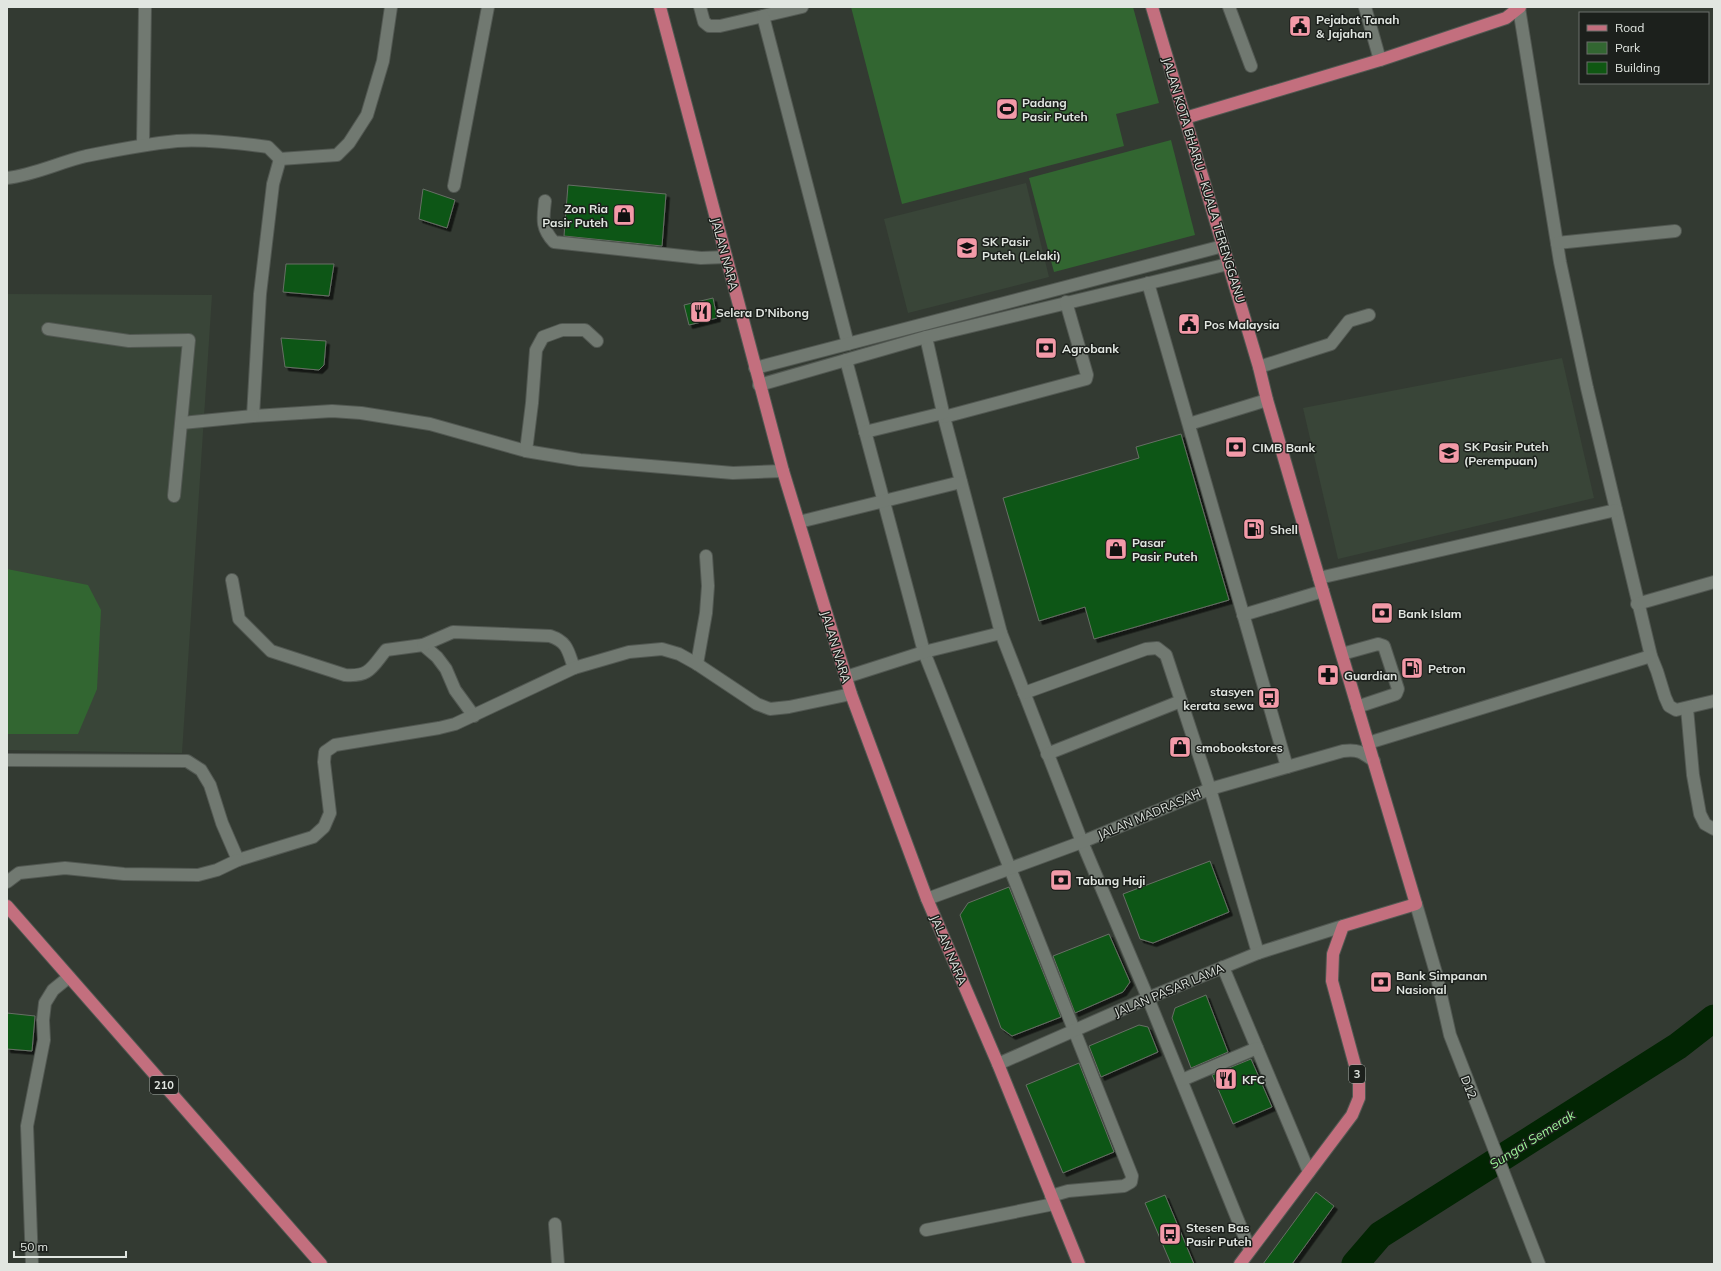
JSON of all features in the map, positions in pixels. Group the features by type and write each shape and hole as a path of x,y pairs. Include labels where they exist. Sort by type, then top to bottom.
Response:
{"main road":[{"name":"JALAN NARA","path":"660,7 783,471 851,694 927,899 998,1064 1079,1264"},
{"name":"JALAN KOTA BHARU – KUALA TERENGGANU","path":"1152,7 1416,904"},
{"path":"1185,118 1380,60 1506,18 1520,8"},
{"path":"1343,926 1416,904"},
{"name":"210","path":"7,906 320,1264"},
{"name":"3","path":"1240,1264 1352,1115 1359,1098 1359,1080 1332,981 1333,954 1343,926"}],"street":[{"path":"143,145 145,7"},
{"path":"7,178 20,177 85,157 143,145 178,141 268,147 280,159 338,155 350,143 367,115 383,61 391,7"},
{"path":"454,186 488,7"},
{"path":"700,7 704,22 709,26 720,26 763,16 780,9 802,7"},
{"path":"1229,7 1251,66"},
{"path":"1364,7 1380,60"},
{"path":"1520,8 1557,243 1587,388 1650,656 1658,671 1664,697 1669,706 1676,710 1714,700"},
{"path":"763,16 848,344"},
{"path":"253,416 260,294 273,184 280,159"},
{"path":"545,201 543,224 548,235 554,242 701,258 726,257"},
{"path":"1557,243 1675,231"},
{"path":"755,368 1223,246"},
{"path":"759,384 926,337 1228,264"},
{"path":"1148,283 1287,767"},
{"path":"865,432 944,415 1086,379 1066,302"},
{"path":"1259,367 1331,344 1349,321 1369,315"},
{"path":"48,329 129,341 189,340 174,496"},
{"path":"526,451 532,404 536,350 542,337 562,330 585,330 597,341"},
{"path":"926,337 944,415 1001,633 1082,842 1182,1080 1250,1250"},
{"path":"846,360 924,652 1132,1176 1131,1182 1124,1186 1068,1191 1053,1200 926,1230"},
{"path":"1189,424 1267,400"},
{"path":"182,422 332,411 361,413 430,424 526,451 580,460 733,473 783,471"},
{"path":"799,522 961,482"},
{"path":"1319,578 1616,510"},
{"path":"697,664 706,613 708,586 706,556"},
{"path":"232,580 239,620 271,652 345,675 354,676 371,670 386,650 423,645 453,632 550,636 560,639 567,646 574,668"},
{"path":"1637,604 1714,582"},
{"path":"1243,615 1323,591"},
{"path":"846,677 924,652 1001,633"},
{"path":"1342,654 1378,644 1384,646 1398,689 1396,694 1357,706"},
{"path":"423,645 437,657 446,669 455,690 474,716"},
{"path":"1024,694 1146,650 1158,648 1166,655 1210,789 1258,953"},
{"path":"7,882 19,873 65,868 124,874 198,875 217,870 238,860 313,837 324,827 330,813 324,762 325,752 335,745 455,724 574,668 629,652 662,649 679,654 697,664 757,704 770,709 789,707 851,694"},
{"path":"1368,743 1650,656"},
{"path":"1047,754 1181,702"},
{"path":"1687,708 1693,776 1700,814 1705,824 1714,829"},
{"name":"JALAN MADRASAH","path":"927,899 1082,842 1210,789 1343,751 1353,750 1362,752 1374,761"},
{"path":"7,760 187,761 201,770 210,785 222,823 238,860"},
{"name":"D12","path":"1416,904 1436,973 1450,1036 1539,1264"},
{"name":"JALAN PASAR LAMA","path":"998,1064 1148,998 1258,953 1343,926"},
{"path":"1223,967 1309,1172"},
{"path":"32,1264 27,1126 44,1040 45,1003 53,990 70,977"},
{"path":"1182,1080 1257,1048"},
{"path":"555,1224 558,1264"}],"shaded area":[{"name":"SK Pasir Puteh (Lelaki)","path":"1026,183 1049,277 908,313 884,219"},
{"path":"7,294 212,295 182,753 7,750"},
{"name":"SK Pasir Puteh (Perempuan)","path":"1562,358 1594,498 1338,559 1303,408"}],"green space":[{"name":"Padang Pasir Puteh","path":"851,7 1133,7 1159,103 1116,114 1124,146 902,204"},
{"path":"1171,140 1195,235 1054,272 1029,178"},
{"path":"7,569 88,585 101,610 97,689 78,734 7,734"}],"building":[{"path":"568,185 666,194 662,246 564,236"},
{"path":"423,189 455,200 447,228 419,219"},
{"path":"286,264 334,264 329,296 283,292"},
{"name":"Selera D’Nibong","path":"713,298 717,318 689,325 684,305"},
{"path":"281,338 326,341 324,365 319,370 285,367"},
{"name":"Pasar Pasir Puteh","path":"1181,434 1229,600 1094,639 1085,607 1039,621 1003,498 1139,458 1136,447"},
{"path":"1210,861 1229,912 1153,943 1140,939 1123,894"},
{"path":"1009,887 1061,1017 1012,1036 1001,1028 960,915 968,903"},
{"path":"1109,934 1130,982 1123,992 1075,1013 1053,956"},
{"path":"1206,995 1228,1052 1191,1068 1172,1018 1175,1008"},
{"path":"7,1013 35,1016 32,1051 7,1049"},
{"path":"1139,1025 1148,1027 1158,1052 1101,1077 1089,1046"},
{"path":"1251,1059 1272,1107 1233,1124 1212,1075"},
{"path":"1079,1063 1114,1152 1063,1173 1026,1085"},
{"path":"1316,1192 1334,1206 1292,1264 1263,1264"},
{"name":"Stesen Bas Pasir Puteh","path":"1165,1195 1194,1264 1171,1264 1145,1203"}],"waterway":[{"name":"Sungai Semerak","path":"1355,1264 1380,1235 1678,1046 1714,1018"}],"place":[{"name":"Pejabat Tanah & Jajahan","path":"1300,26"},
{"name":"Padang Pasir Puteh","path":"1007,109"},
{"name":"Zon Ria Pasir Puteh","path":"624,215"},
{"name":"SK Pasir Puteh (Lelaki)","path":"967,248"},
{"name":"Selera D’Nibong","path":"701,312"},
{"name":"Pos Malaysia","path":"1189,324"},
{"name":"Agrobank","path":"1046,348"},
{"name":"CIMB Bank","path":"1236,447"},
{"name":"SK Pasir Puteh (Perempuan)","path":"1449,453"},
{"name":"Shell","path":"1254,529"},
{"name":"Pasar Pasir Puteh","path":"1116,549"},
{"name":"Bank Islam","path":"1382,613"},
{"name":"Petron","path":"1412,668"},
{"name":"Guardian","path":"1328,675"},
{"name":"stasyen kerata sewa","path":"1269,698"},
{"name":"smobookstores","path":"1180,747"},
{"name":"Tabung Haji","path":"1061,880"},
{"name":"Bank Simpanan Nasional","path":"1381,982"},
{"name":"KFC","path":"1226,1079"},
{"name":"Stesen Bas Pasir Puteh","path":"1170,1234"}]}
